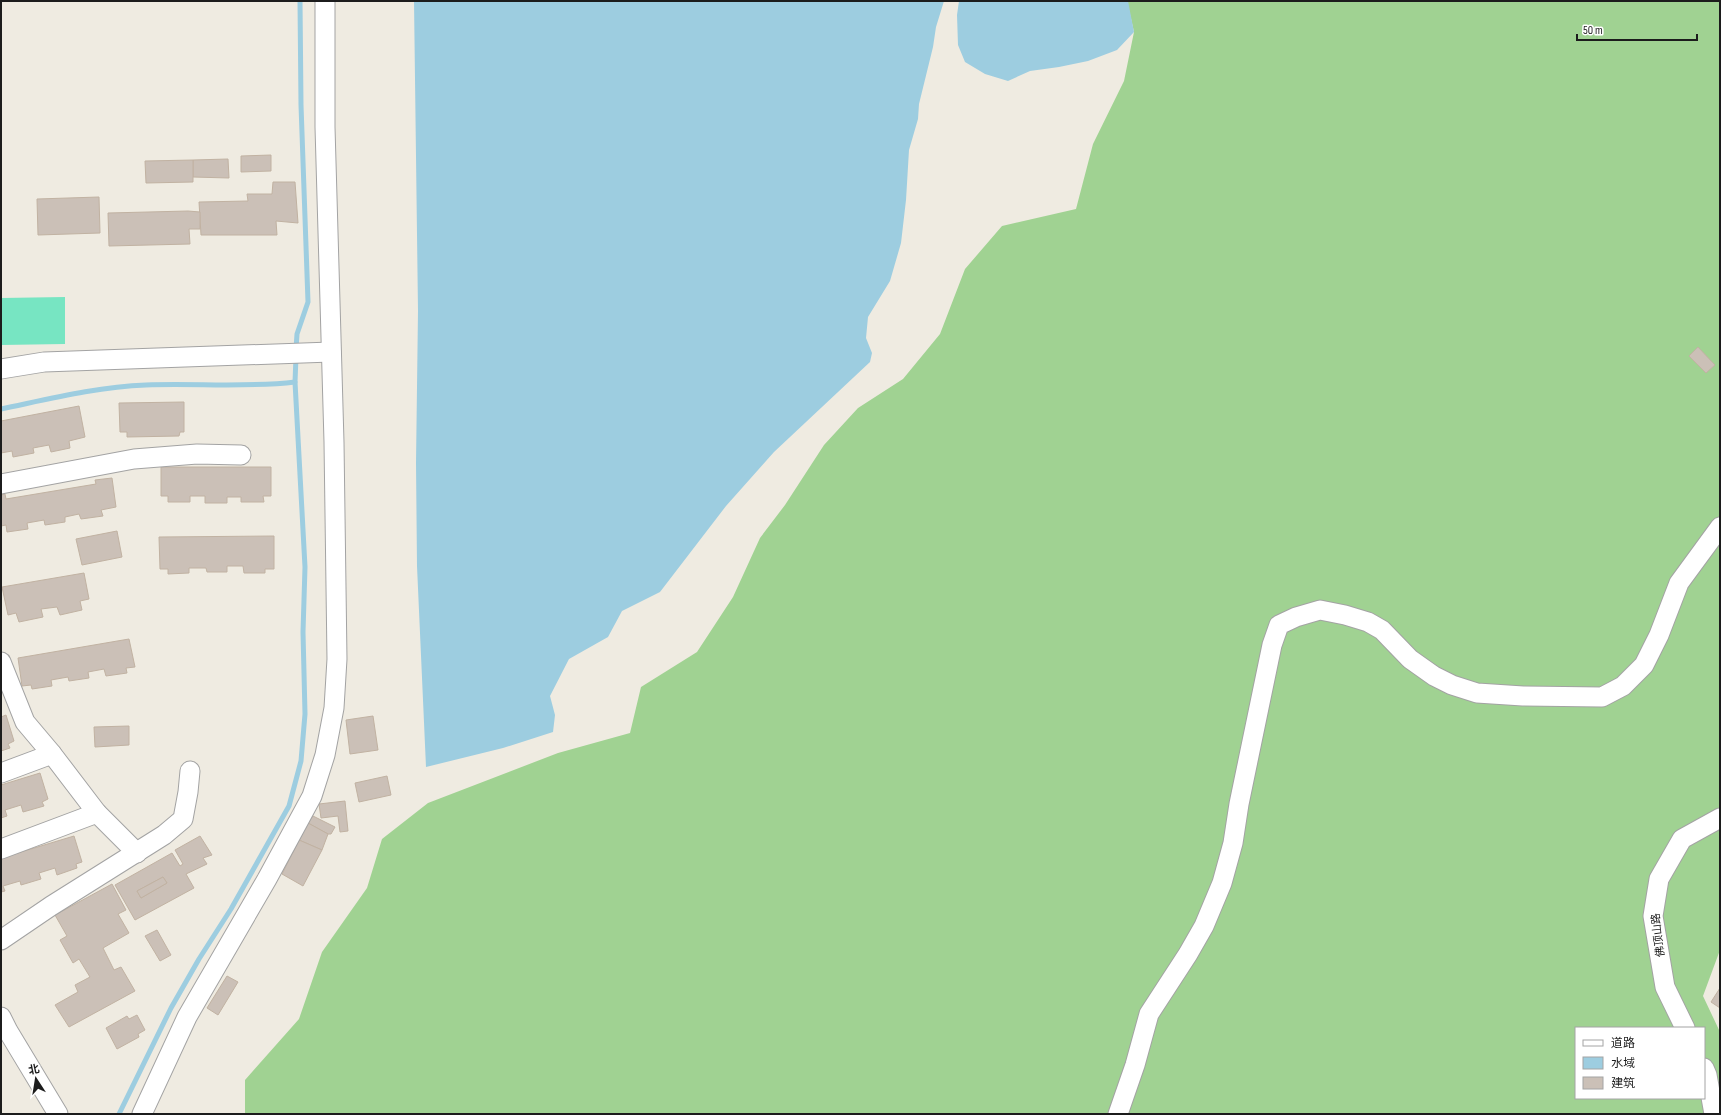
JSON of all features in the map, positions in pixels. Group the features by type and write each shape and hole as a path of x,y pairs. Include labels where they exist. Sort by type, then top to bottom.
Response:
{"street":[{"path":"142,1114 187,1017 267,879 312,796 325,755 334,708 337,659 334,442 325,127 324,1"},
{"path":"1,368 44,362 331,352"},
{"path":"1,484 134,459 197,454 242,454"},
{"path":"1118,1114 1135,1065 1149,1014 1188,954 1204,926 1222,883 1233,843 1239,804 1272,645 1279,625 1296,617 1320,610 1345,615 1368,622 1382,630 1410,659 1434,676 1452,685 1477,693 1524,696 1602,697 1623,686 1644,665 1659,635 1679,583 1720,527"},
{"path":"1,662 7,695 25,722 52,754 97,813 137,853"},
{"path":"1,773 52,754"},
{"path":"1,940 51,906 137,853 164,835 183,819 190,771"},
{"path":"1,849 97,813"},
{"name":"佛顶山路","path":"1685,1027 1665,987 1653,916 1659,880 1682,839 1720,818"},
{"path":"3,1028 58,1114"},
{"path":"1705,1070 1714,1114"}],"green space":[{"path":"1127,1 1720,1 1720,950 1703,996 1720,1032 1720,1110 1718,1114 245,1114 245,1080 299,1019 322,952 367,888 382,839 428,803 558,753 630,733 641,687 697,652 733,597 760,538 785,505 824,445 858,408 903,379 940,334 965,269 1002,226 1076,209 1093,144 1124,81 1134,32"},
{"path":"65,297 65,344 1,345 1,298"}],"water":[{"path":"414,1 944,1 936,27 933,47 919,104 918,119 909,150 906,200 901,243 890,281 868,317 866,338 872,353 870,362 774,452 726,506 660,592 622,611 608,637 569,659 550,696 555,715 553,732 503,748 426,767 417,566 416,463 418,311"},
{"path":"959,1 1128,1 1134,32 1117,50 1088,61 1030,71 1008,81 985,74 965,62 958,45 957,15"}],"building":[{"path":"271,155 271,171 241,172 241,156"},
{"path":"228,159 229,178 193,177 193,160"},
{"path":"193,160 193,182 146,183 145,161"},
{"path":"273,182 295,182 298,223 276,221 277,235 201,235 199,202 248,201 247,194 272,194"},
{"path":"99,197 100,233 38,235 37,199"},
{"path":"200,212 200,229 189,229 190,244 109,246 108,213"},
{"path":"1698,347 1715,365 1706,373 1689,356"},
{"path":"184,402 184,432 180,432 179,436 127,437 127,432 120,432 119,403"},
{"path":"79,406 85,437 69,441 70,448 51,452 49,445 33,448 34,453 13,457 12,451 1,453 1,421"},
{"path":"161,467 271,467 271,496 263,496 264,502 241,502 241,497 227,497 227,503 205,503 205,496 190,496 190,502 168,502 168,496 161,496"},
{"path":"112,478 116,507 101,510 103,516 81,519 79,514 65,517 65,522 45,525 44,520 27,523 28,529 7,532 6,525 1,526 1,495 5,494 6,499 96,484 95,480"},
{"path":"117,531 122,557 82,565 76,539"},
{"path":"274,536 274,569 265,569 265,573 244,573 243,566 227,566 227,572 207,572 206,568 189,568 189,573 168,574 168,569 160,569 159,537"},
{"path":"84,573 89,599 80,601 82,610 60,615 57,607 41,609 43,617 19,622 16,613 8,615 2,587"},
{"path":"129,639 135,667 126,668 127,673 106,676 104,669 88,672 89,678 69,681 68,677 51,680 52,686 32,689 31,685 22,686 18,658"},
{"path":"6,715 14,741 8,744 10,748 1,751 1,717"},
{"path":"373,716 378,750 350,754 346,720"},
{"path":"129,726 129,745 95,747 94,727"},
{"path":"40,773 48,799 42,802 44,806 23,812 21,805 5,810 7,816 1,818 1,785"},
{"path":"387,776 391,795 359,802 355,783"},
{"path":"345,801 348,831 340,832 338,816 321,818 319,804"},
{"path":"313,816 335,827 331,834 328,834 308,823"},
{"path":"308,823 328,834 322,850 299,840"},
{"path":"74,836 82,862 76,864 77,868 57,875 55,868 39,873 41,879 21,885 20,881 3,886 5,891 1,892 1,858"},
{"path":"200,836 212,855 203,858 207,864 186,874 194,888 135,920 115,885 172,853 180,866 183,864 175,850","holes":["163,877 167,883 141,898 137,891"]},
{"path":"299,840 322,850 303,886 282,874"},
{"path":"163,877 167,883 141,898 137,891"},
{"path":"112,884 126,910 118,914 129,933 103,948 114,970 121,967 135,991 69,1027 55,1005 78,992 75,985 90,977 79,959 73,963 60,940 67,936 55,915"},
{"path":"157,930 171,955 160,961 145,936"},
{"path":"227,976 238,982 218,1015 207,1008"},
{"path":"1720,988 1720,1008 1711,1002"},
{"path":"137,1015 145,1030 138,1034 139,1037 117,1049 106,1028 127,1016 129,1019"}],"waterway":[{"path":"296,349 297,334 308,302 301,105 300,1"},
{"path":"119,1114 171,1008 199,959 231,909 289,806 301,761 305,714 303,632 305,567 295,382 296,357"},
{"path":"1,409 73,394 127,386 258,385 295,382"}]}
